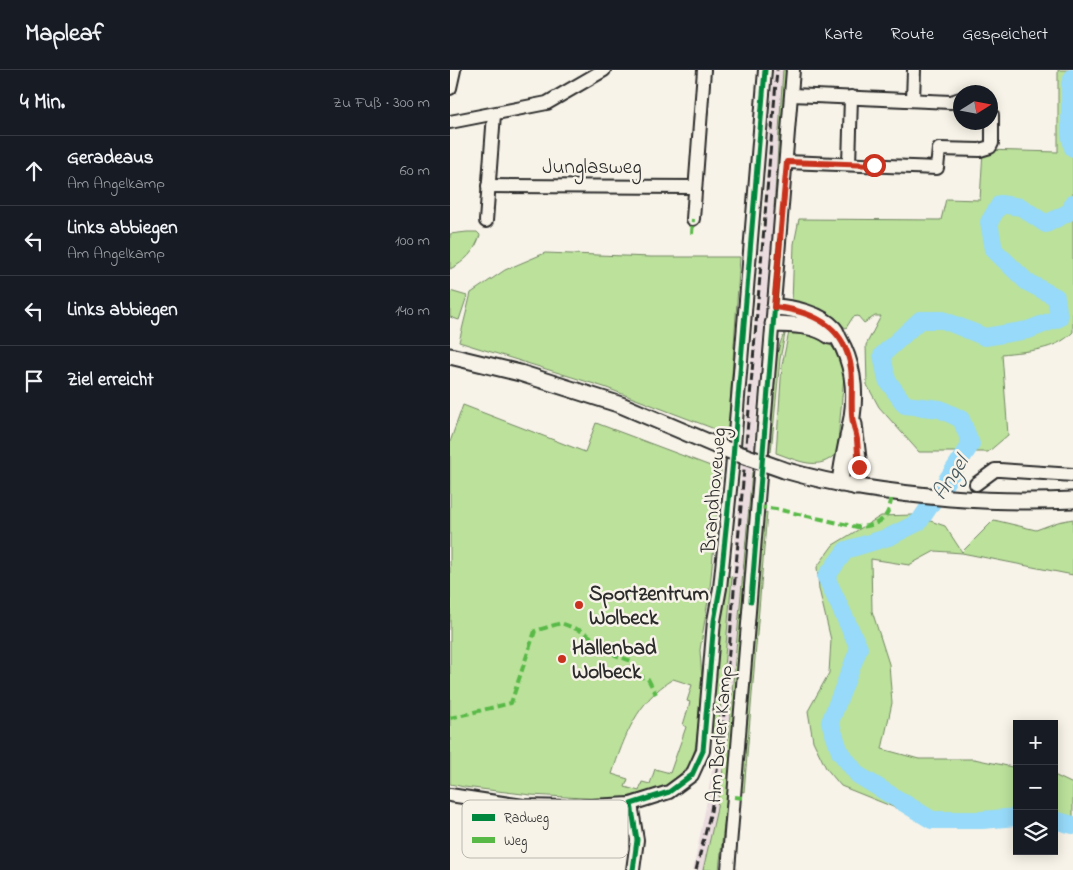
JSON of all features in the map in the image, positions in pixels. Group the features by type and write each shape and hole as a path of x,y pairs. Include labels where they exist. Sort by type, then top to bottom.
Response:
{"main road":[{"path":"774,307 789,308 818,318 835,330 846,351 851,367 852,415 857,440 859,467 856,487"},
{"path":"773,324 812,327 839,338"},
{"path":"450,356 520,373 621,405 722,448 784,470 840,484 884,492 989,500 1073,500"},
{"path":"840,484 852,415"}],"street":[{"path":"450,88 454,70"},
{"path":"450,122 547,103 604,70"},
{"path":"692,219 704,70"},
{"name":"Brandhoveweg","path":"628,804 669,792 692,774 703,751 714,621 720,588 733,451 765,70"},
{"name":"Am Berler Kamp","path":"728,870 794,70"},
{"path":"913,100 914,70"},
{"path":"792,94 953,101"},
{"path":"849,164 851,97"},
{"path":"486,221 494,114"},
{"path":"787,162 937,168 939,149 980,150 990,148 992,130"},
{"name":"Junglasweg","path":"488,186 695,186"},
{"path":"976,484 990,473 1000,470 1073,475"},
{"name":"Brandhoveweg","path":"450,795 483,800"},
{"path":"631,804 637,840 633,870"}],"shaded area":[{"path":"773,70 783,70 773,221 728,738 716,813 703,870 693,870 718,735 763,222"}],"green space":[{"path":"783,70 787,70 774,208"},
{"path":"1058,70 1073,70 1073,332 1049,347 1002,354 1008,435 988,452 919,452 879,407 867,385 866,345 881,316 875,316 864,323 858,316 853,317 846,328 815,311 792,304 794,244 799,219 941,220 946,199 980,200 983,150 1058,152"},
{"path":"477,232 480,235 478,241 469,255 450,269 450,234"},
{"path":"545,253 651,257 740,257 728,434 604,387 459,342 471,293 505,270"},
{"path":"450,291 467,296 459,320 450,317"},
{"path":"800,331 826,340 839,355 842,363 844,376 837,452 823,462 808,463 776,453 782,365 789,332"},
{"path":"785,334 780,359 771,452 769,451 769,440 774,371 777,355"},
{"name":"Sportzentrum Wolbeck","path":"463,405 585,452 596,423 721,470 710,588 700,650 702,680 695,749 689,766 667,786 627,797 601,799 531,795 450,784 450,442","holes":["673,679 692,685 687,701 690,702 683,725 686,727 670,773 655,769 650,784 642,782 639,791 625,787 628,779 612,774 633,721 650,698"]},
{"path":"752,472 755,473 727,815 725,815 719,870 703,870 716,813 728,738"},
{"path":"767,512 744,792 741,791 763,514"},
{"path":"913,515 945,526 962,552 994,520 1036,530 1073,519 1073,575 962,553 935,551 909,565 871,559 872,611 889,664 892,703 882,749 919,759 974,759 1013,767 1013,817 982,820 932,820 913,815 841,786 826,768 813,741 808,711 829,673 831,640 819,589 817,567 833,545 881,516"},
{"path":"727,575 732,577 718,735 709,734 715,652"},
{"path":"1058,777 1073,784 1073,825 1058,821"}],"waterway":[{"name":"Angel","path":"1073,77 1070,84 1070,134 1073,148"},
{"name":"Angel","path":"1013,817 982,820 932,820 858,775 840,752 830,722 859,648 826,577 846,550 889,537 919,522 971,444 961,419 940,409 905,405 887,380 882,355 920,320 943,320 985,337 1028,330 1059,318 1056,297 1027,282 994,250 989,222 1000,204 1021,207 1046,224 1071,211 1073,203"},
{"name":"Angel","path":"1058,821 1073,825"}],"railway":[{"path":"696,870 711,811 722,736 777,70"}],"marked path":[{"path":"692,234 693,219"},
{"path":"758,507 776,509 857,527 876,523 885,517 891,499"},
{"path":"450,718 511,703 535,631 561,623 612,646 615,655 631,661 636,675 648,679 656,694"},
{"path":"734,797 745,798"}],"cycle path":[{"path":"633,870 637,840 631,804 669,792 692,775 703,751 714,621 720,588 732,470 765,70"},
{"path":"751,601 780,240"}],"place":[{"name":"Sportzentrum Wolbeck","path":"579,605"},
{"name":"Hallenbad Wolbeck","path":"562,659"}],"route":[{"path":"859,467 857,440 852,415 852,373 843,344 835,330 818,318 789,308 774,307 787,162 874,165"}]}
